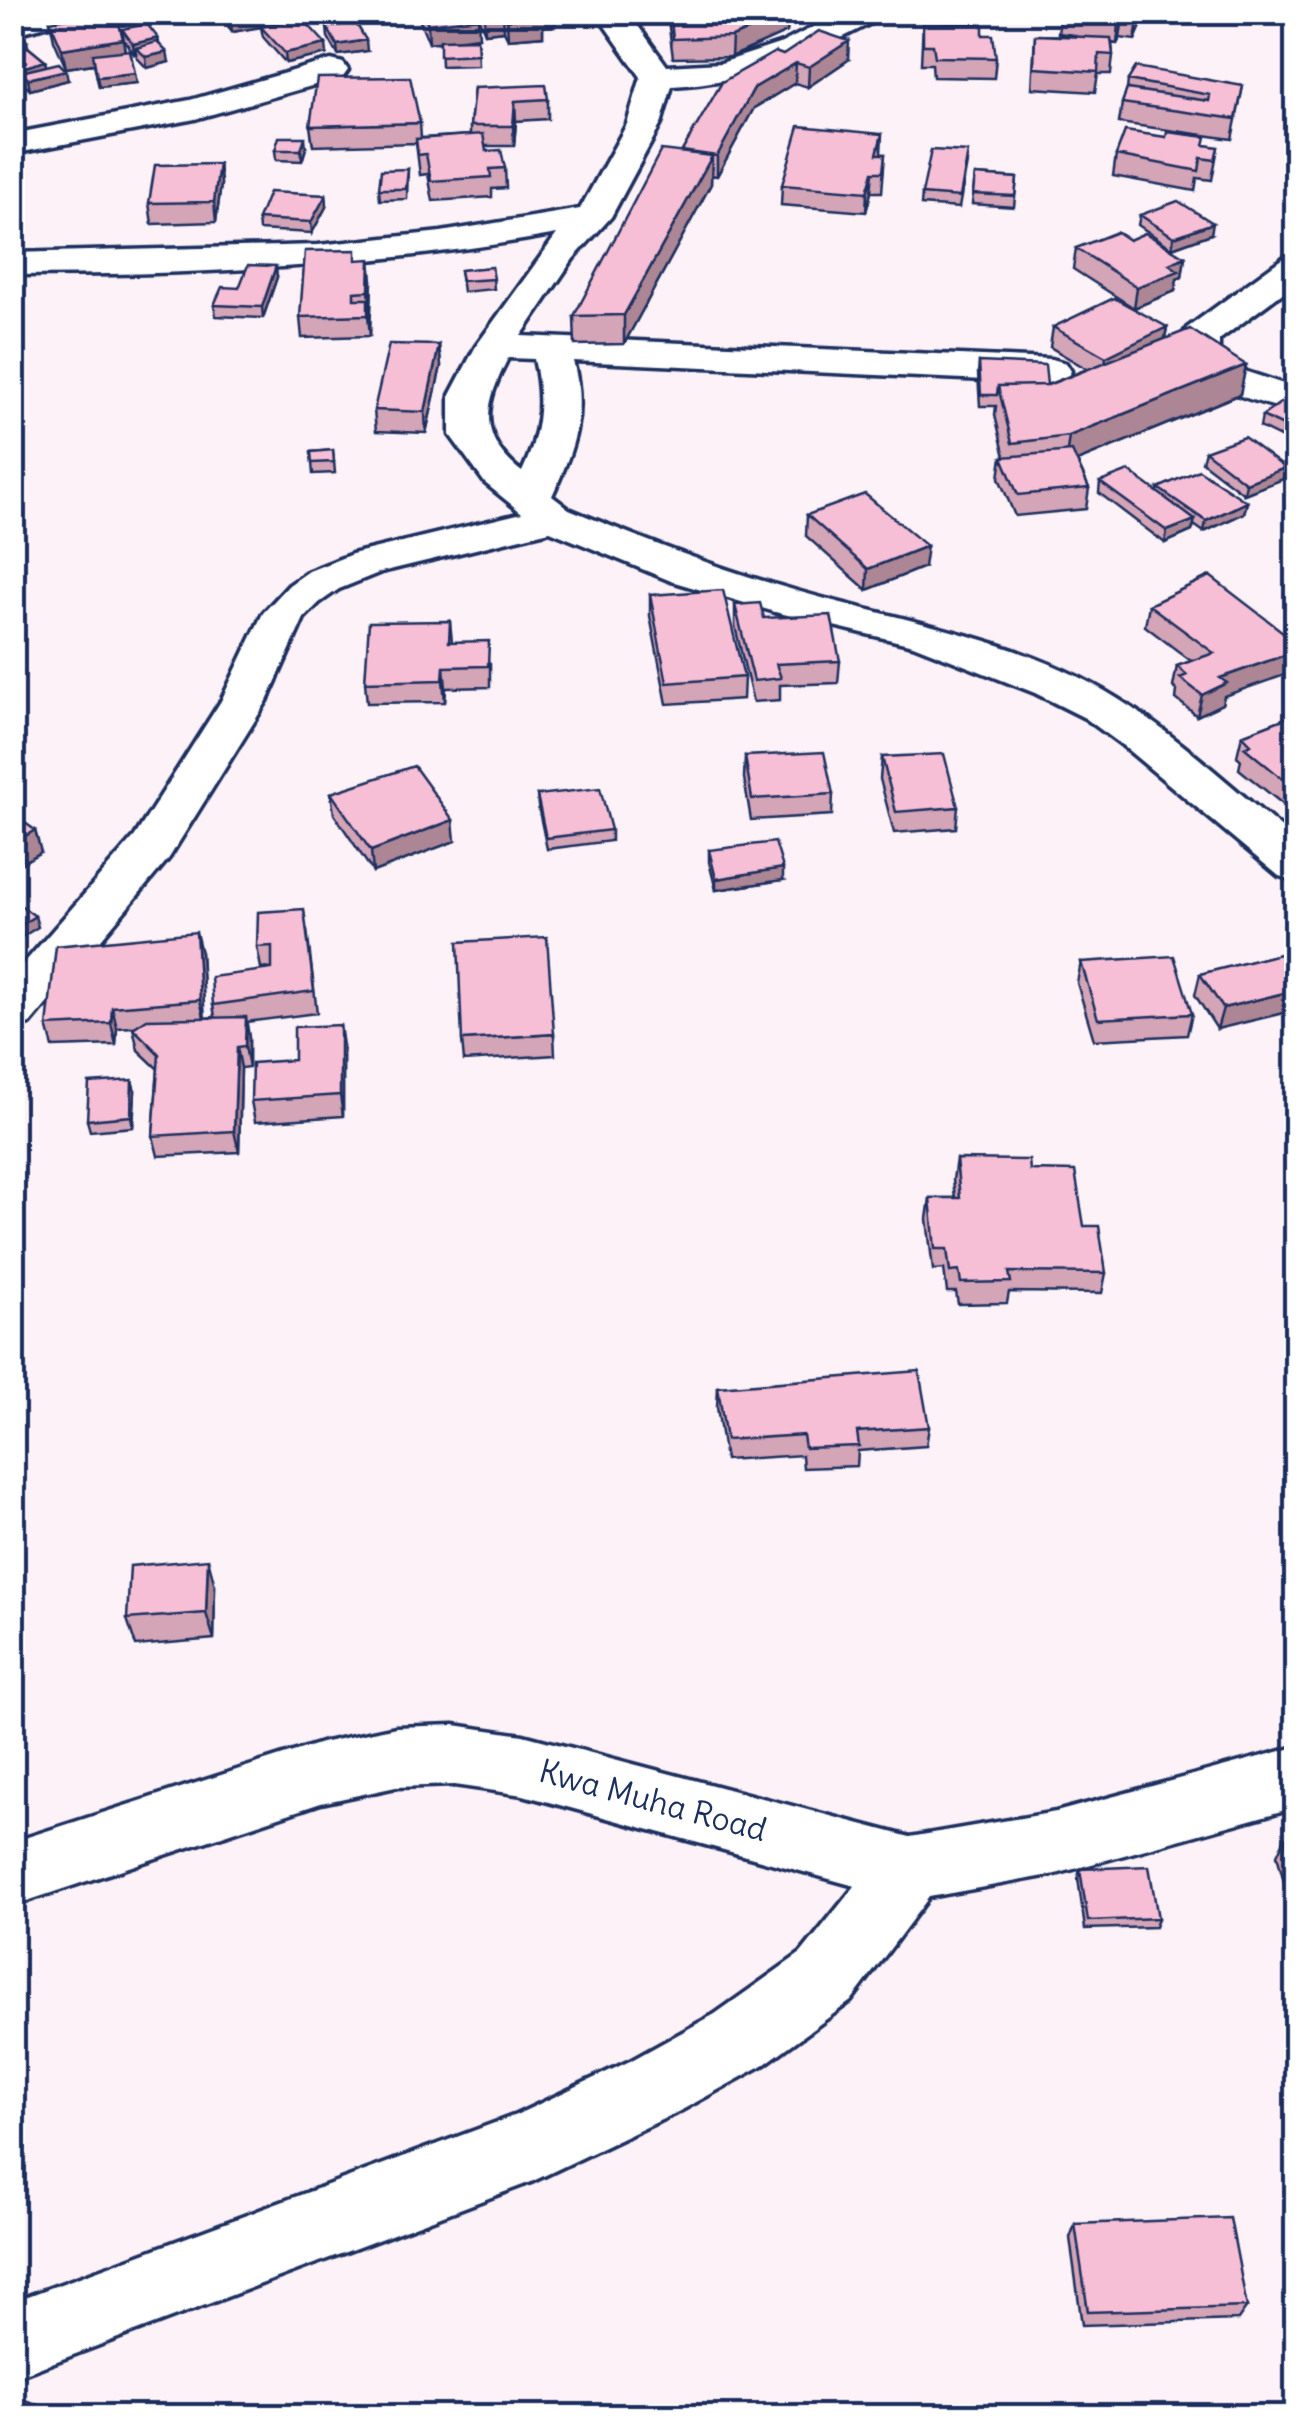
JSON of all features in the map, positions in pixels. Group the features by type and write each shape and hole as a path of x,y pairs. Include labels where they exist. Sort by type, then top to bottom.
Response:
{"street":[{"path":"12,25 60,12"},
{"path":"611,12 658,76"},
{"path":"658,76 724,73 794,50 868,12"},
{"path":"12,144 196,109 331,70"},
{"path":"658,76 644,124 593,217 560,252 495,346 470,395 470,435 499,474 542,508 686,572 927,635 1052,683 1101,708 1138,735 1296,865"},
{"path":"12,264 234,262 338,254 422,246 593,217"},
{"path":"1296,266 1200,336 1197,348 1201,360 1222,374 1296,400"},
{"path":"495,346 1052,371"},
{"path":"542,508 564,406 551,351"},
{"path":"12,1011 152,847 244,701 285,613 304,594 324,580 367,564 542,508"},
{"name":"Kwa Muha Road","path":"12,1874 320,1774 396,1757 454,1754 523,1765 910,1869 1056,1843 1296,1777"},
{"path":"12,2340 531,2146 655,2086 740,2039 826,1977 910,1869"}],"building":[{"path":"116,12 123,39 62,49 50,21"},
{"path":"423,12 475,12 478,18 428,24"},
{"path":"504,12 540,12 542,16 507,20"},
{"path":"670,12 700,12 701,21 729,20 745,12 788,13 732,37 673,39"},
{"path":"1061,12 1141,12 1138,21 1123,18 1119,25"},
{"path":"302,18 326,44 285,53 261,27"},
{"path":"923,22 983,24 983,35 993,35 996,58 935,57 933,45 923,45"},
{"path":"356,23 366,40 337,45 327,27"},
{"path":"147,24 158,38 133,44 122,29"},
{"path":"819,31 849,41 809,67 796,63 754,88 717,156 682,151 722,82 775,52 783,55"},
{"path":"12,34 27,41 12,47"},
{"path":"1035,35 1111,38 1113,55 1099,54 1098,72 1034,68"},
{"path":"477,39 478,54 440,56 440,40"},
{"path":"157,42 167,52 146,57 136,48"},
{"path":"28,47 45,61 12,71 12,51"},
{"path":"130,50 135,73 97,77 93,54"},
{"path":"59,63 66,70 28,79 21,72"},
{"path":"1136,67 1243,86 1236,119 1122,103 1127,89 1209,101 1210,95 1128,80"},
{"path":"410,77 420,123 310,126 317,78"},
{"path":"546,85 548,99 515,101 513,126 470,126 474,88"},
{"path":"799,126 882,134 877,154 885,154 883,172 873,172 867,192 782,185"},
{"path":"1125,131 1206,137 1204,145 1218,147 1215,160 1201,158 1199,171 1116,155"},
{"path":"483,134 486,151 501,150 505,168 490,169 491,177 431,181 426,154 418,155 416,139"},
{"path":"279,137 305,137 301,150 275,150"},
{"path":"661,150 712,156 624,315 574,316"},
{"path":"931,150 968,152 960,197 922,194"},
{"path":"219,164 214,202 149,203 155,165"},
{"path":"408,169 406,189 379,189 381,170"},
{"path":"975,175 1017,178 1015,196 973,194"},
{"path":"269,192 326,195 311,222 258,219"},
{"path":"1178,201 1213,223 1174,237 1140,215"},
{"path":"1117,232 1129,240 1145,233 1185,257 1169,264 1179,271 1137,287 1076,248"},
{"path":"356,250 356,260 370,259 369,291 354,292 354,299 368,299 368,315 300,317 305,251"},
{"path":"248,265 276,266 262,307 214,305 222,287 239,288"},
{"path":"492,267 494,279 462,281 460,270"},
{"path":"1114,298 1167,327 1106,357 1053,327"},
{"path":"1190,329 1246,365 1069,436 1012,443 998,386 1048,385"},
{"path":"389,344 439,345 425,412 374,410"},
{"path":"979,362 1045,365 1047,385 998,386 997,395 981,395"},
{"path":"1296,392 1296,432 1262,416"},
{"path":"1244,437 1285,468 1246,483 1205,451"},
{"path":"333,450 334,462 312,463 311,452"},
{"path":"1072,451 1089,488 1018,495 1002,457"},
{"path":"1199,470 1247,502 1206,521 1158,488"},
{"path":"1129,471 1195,520 1167,531 1100,482"},
{"path":"865,494 927,546 868,569 807,515"},
{"path":"1210,576 1296,642 1296,651 1220,678 1227,683 1202,695 1180,678 1187,675 1177,666 1214,653 1149,605"},
{"path":"723,590 744,677 667,683 650,595"},
{"path":"760,603 764,618 831,615 840,661 776,664 781,678 754,681 735,605"},
{"path":"450,621 449,642 489,641 488,666 444,667 443,680 365,682 369,622"},
{"path":"1296,714 1296,782 1290,785 1244,747 1251,744 1242,735"},
{"path":"824,752 833,794 752,799 745,756"},
{"path":"944,754 958,807 896,812 882,757"},
{"path":"414,766 453,820 371,851 331,793"},
{"path":"600,788 611,830 546,838 537,795"},
{"path":"12,814 35,830 12,844"},
{"path":"775,842 783,868 716,879 709,850"},
{"path":"12,899 35,916 12,930"},
{"path":"304,909 314,991 213,1005 211,977 272,969 272,946 257,947 258,912"},
{"path":"196,932 200,1000 112,1007 111,1023 47,1026 56,946"},
{"path":"547,937 554,1034 462,1040 458,942"},
{"path":"1296,950 1296,990 1223,1008 1200,974"},
{"path":"1174,956 1192,1014 1098,1019 1081,962"},
{"path":"246,1017 245,1046 237,1047 234,1131 153,1136 159,1054 133,1028 147,1019"},
{"path":"340,1025 340,1095 251,1101 252,1063 294,1060 294,1027"},
{"path":"132,1080 131,1116 87,1120 89,1083"},
{"path":"956,1159 1029,1160 1030,1170 1075,1171 1084,1226 1099,1226 1106,1273 1009,1272 1011,1282 961,1283 959,1271 950,1272 947,1249 935,1249 930,1198 960,1198"},
{"path":"919,1371 929,1427 857,1432 859,1446 805,1448 803,1435 726,1440 718,1387"},
{"path":"208,1559 206,1613 127,1619 130,1566"},
{"path":"1296,1837 1296,1883 1285,1838"},
{"path":"1149,1866 1158,1918 1088,1921 1080,1869"},
{"path":"1230,2218 1247,2307 1088,2312 1075,2224"},
{"path":"12,2396 74,2416 12,2416"}]}
